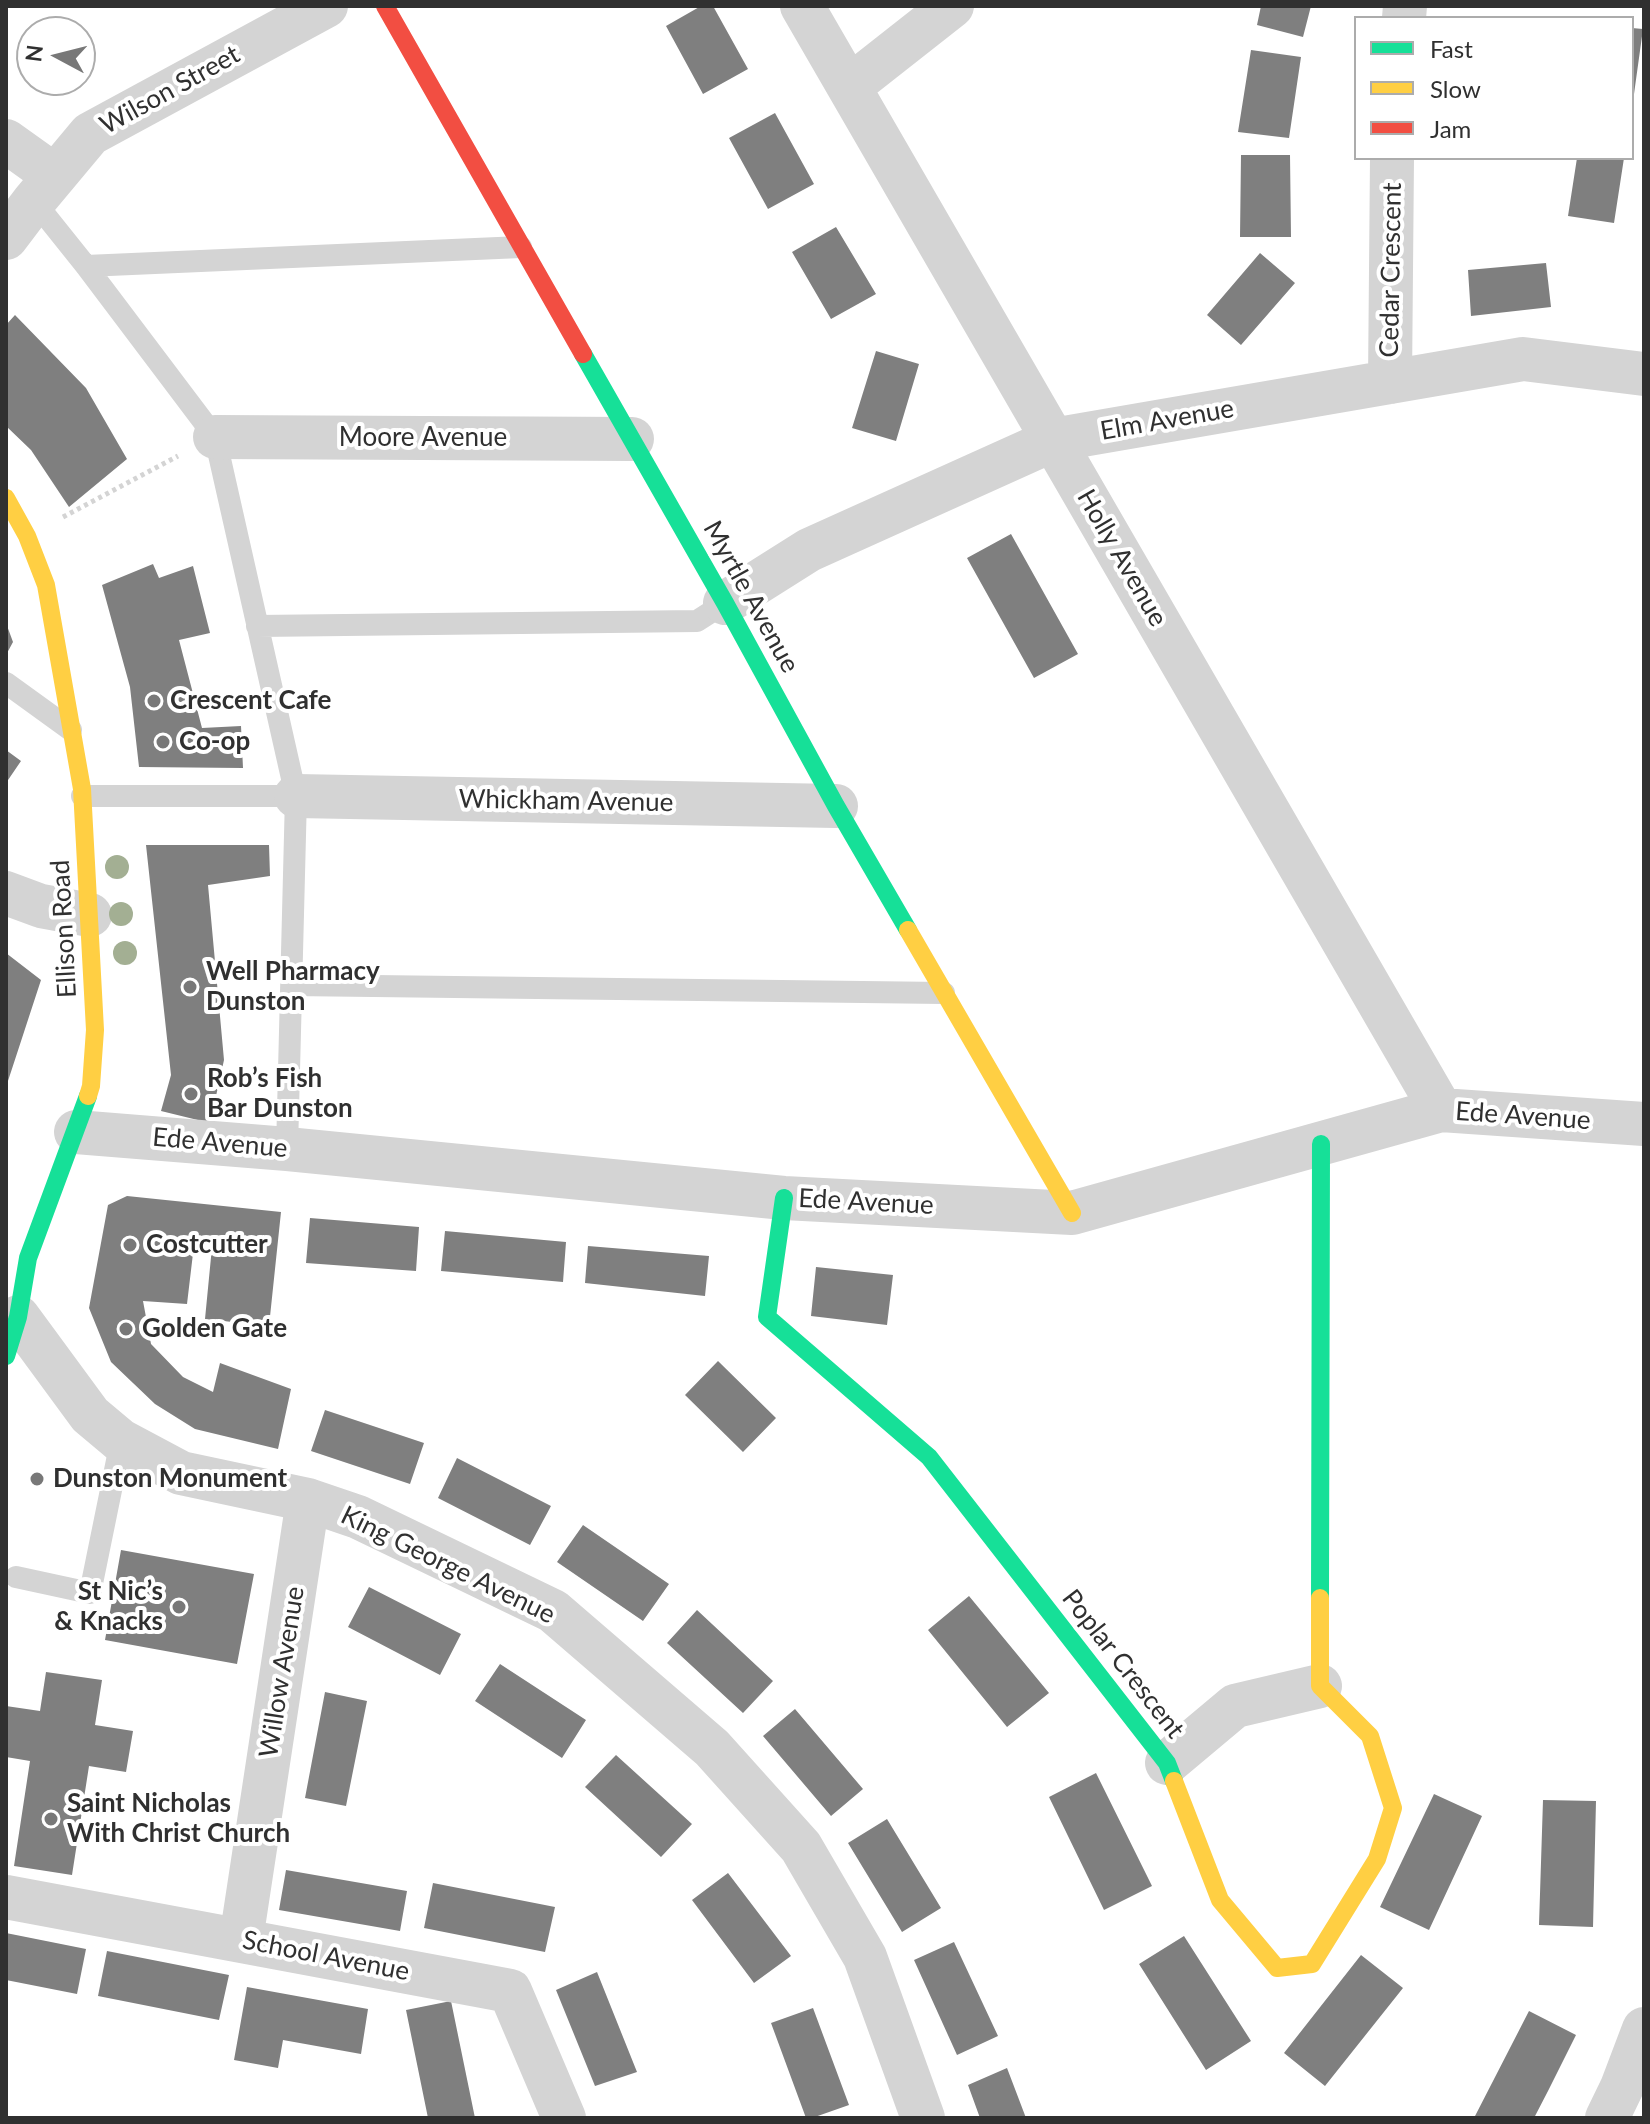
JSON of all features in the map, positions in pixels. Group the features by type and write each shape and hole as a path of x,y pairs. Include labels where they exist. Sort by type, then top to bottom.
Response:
{"street":[{"name":"Wilson Street","path":"6,238 90,134 326,6"},
{"name":"Myrtle Avenue","path":"385,6 725,603 836,806 1072,1213"},
{"name":"Holly Avenue","path":"802,6 1441,1110"},
{"path":"849,87 952,6"},
{"path":"6,141 44,188"},
{"name":"Cedar Crescent","path":"1390,382 1392,160"},
{"name":"Elm Avenue","path":"725,603 809,550 1053,440 1523,359 1644,374"},
{"name":"Moore Avenue","path":"215,437 632,439"},
{"name":"Ellison Road","path":"6,498 27,536 46,585 72,731 82,796 95,1030 91,1086 76,1132 17,1254 12,1336"},
{"name":"Whickham Avenue","path":"296,796 836,806"},
{"path":"6,893 41,906 90,915"},
{"name":"Ede Avenue","path":"76,1132 287,1149 784,1198 1072,1213 1441,1110 1644,1124"},
{"path":"1167,1763 1235,1706 1320,1686 1321,1144"},
{"name":"Poplar Crescent","path":"784,1198 767,1317 929,1457 1167,1763 1220,1900 1277,1968 1312,1964 1377,1859 1393,1808 1370,1736 1320,1686"},
{"name":"King George Avenue","path":"12,1336 90,1415 121,1441 181,1473 308,1500 358,1517 553,1611 712,1748 801,1847 865,1957 923,2118"},
{"name":"Willow Avenue","path":"241,1940 308,1500"},
{"name":"School Avenue","path":"6,1897 510,1991 564,2118"},
{"path":"1607,2118 1644,2029"}],"lane":[{"path":"44,188 86,266 215,437 296,796 287,1149"},
{"path":"86,266 521,247"},
{"path":"257,626 697,621 725,603"},
{"path":"6,683 72,731"},
{"path":"82,796 296,796"},
{"path":"292,985 944,993"},
{"path":"16,1577 90,1593 121,1441"}],"path":[{"path":"27,536 215,437"}],"building":[{"path":"701,6 713,6 748,69 703,94 666,26"},
{"path":"1261,6 1311,6 1303,37 1257,25"},
{"path":"1634,28 1643,29 1634,94"},
{"path":"1251,50 1301,57 1289,138 1238,132"},
{"path":"775,113 814,184 768,209 729,138"},
{"path":"1241,155 1290,155 1291,237 1240,237"},
{"path":"1577,160 1624,160 1614,223 1568,216"},
{"path":"836,227 876,294 831,319 792,252"},
{"path":"1260,253 1295,283 1241,345 1207,315"},
{"path":"1546,263 1551,307 1471,316 1468,270"},
{"path":"15,315 86,388 127,459 69,507 31,450 6,426 6,325"},
{"path":"876,351 919,364 896,441 852,428"},
{"path":"1011,534 1078,654 1034,678 967,558"},
{"path":"153,564 159,578 193,566 210,633 179,640 202,728 241,726 243,768 139,767 130,687 102,585"},
{"path":"6,623 13,642 6,655"},
{"path":"6,750 21,761 6,783"},
{"path":"146,845 269,845 270,876 208,885 224,1060 210,1123 161,1111 171,1075"},
{"path":"6,953 41,980 7,1084 6,1084"},
{"path":"127,1196 281,1212 269,1326 205,1319 212,1247 194,1245 187,1304 143,1301 151,1344 183,1377 213,1392 220,1363 291,1389 278,1449 195,1429 155,1404 111,1362 89,1308 108,1205"},
{"path":"310,1218 419,1227 416,1271 306,1263"},
{"path":"445,1231 566,1242 563,1282 441,1271"},
{"path":"588,1246 709,1256 705,1296 585,1283"},
{"path":"816,1267 893,1275 887,1325 811,1316"},
{"path":"718,1361 776,1418 743,1452 685,1395"},
{"path":"325,1410 424,1443 410,1484 311,1451"},
{"path":"457,1458 551,1506 530,1545 438,1498"},
{"path":"583,1525 669,1584 643,1621 557,1562"},
{"name":"St Nic’s & Knacks","path":"121,1550 254,1574 237,1664 105,1640"},
{"path":"369,1587 461,1634 440,1675 348,1627"},
{"path":"969,1596 1049,1693 1007,1727 928,1630"},
{"path":"697,1610 773,1681 743,1713 667,1643"},
{"path":"500,1664 586,1720 562,1758 475,1701"},
{"name":"Saint Nicholas With Christ Church","path":"46,1672 102,1680 95,1725 133,1731 126,1772 89,1766 72,1875 14,1866 30,1761 6,1757 6,1706 40,1711"},
{"path":"325,1692 367,1701 346,1806 305,1798"},
{"path":"795,1709 863,1789 831,1816 763,1736"},
{"path":"616,1755 692,1824 661,1857 585,1787"},
{"path":"1096,1773 1152,1886 1104,1910 1049,1797"},
{"path":"1434,1794 1482,1816 1429,1930 1380,1907"},
{"path":"1543,1800 1596,1801 1593,1927 1539,1925"},
{"path":"887,1819 941,1908 902,1932 848,1843"},
{"path":"286,1870 407,1891 400,1931 279,1910"},
{"path":"728,1873 791,1956 754,1983 692,1900"},
{"path":"433,1883 555,1907 545,1952 424,1928"},
{"path":"6,1933 86,1949 77,1994 6,1980"},
{"path":"1184,1936 1251,2041 1206,2070 1139,1964"},
{"path":"954,1942 998,2036 957,2055 914,1960"},
{"path":"107,1951 229,1975 219,2020 98,1996"},
{"path":"1361,1955 1403,1988 1325,2086 1284,2053"},
{"path":"597,1972 637,2072 595,2086 556,1990"},
{"path":"247,1987 368,2009 361,2054 283,2040 278,2068 234,2060"},
{"path":"451,2001 475,2118 428,2118 406,2010"},
{"path":"813,2008 849,2105 806,2118 771,2023"},
{"path":"1529,2011 1576,2035 1548,2091 1534,2118 1474,2118"},
{"path":"1007,2068 1026,2118 980,2118 968,2085"}],"traffic: fast":[{"path":"583,354 908,930"},
{"path":"6,1356 18,1317 28,1258 88,1096"},
{"path":"1320,1598 1321,1144"},
{"path":"784,1198 767,1317 929,1457 1167,1763 1174,1781"}],"traffic: slow":[{"path":"6,498 27,536 46,585 82,789 95,1030 88,1096"},
{"path":"908,930 1072,1213"},
{"path":"1174,1781 1220,1900 1277,1968 1312,1964 1377,1859 1393,1808 1370,1736 1320,1686 1320,1598"}],"traffic: jam":[{"path":"385,6 583,354"}],"place":[{"name":"Crescent Cafe","path":"154,701"},
{"name":"Co-op","path":"163,742"},
{"name":"Well Pharmacy Dunston","path":"190,987"},
{"name":"Rob’s Fish Bar Dunston","path":"191,1094"},
{"name":"Costcutter","path":"130,1245"},
{"name":"Golden Gate","path":"126,1329"},
{"name":"Dunston Monument","path":"37,1479"},
{"name":"St Nic’s & Knacks","path":"179,1607"},
{"name":"Saint Nicholas With Christ Church","path":"51,1819"}]}
